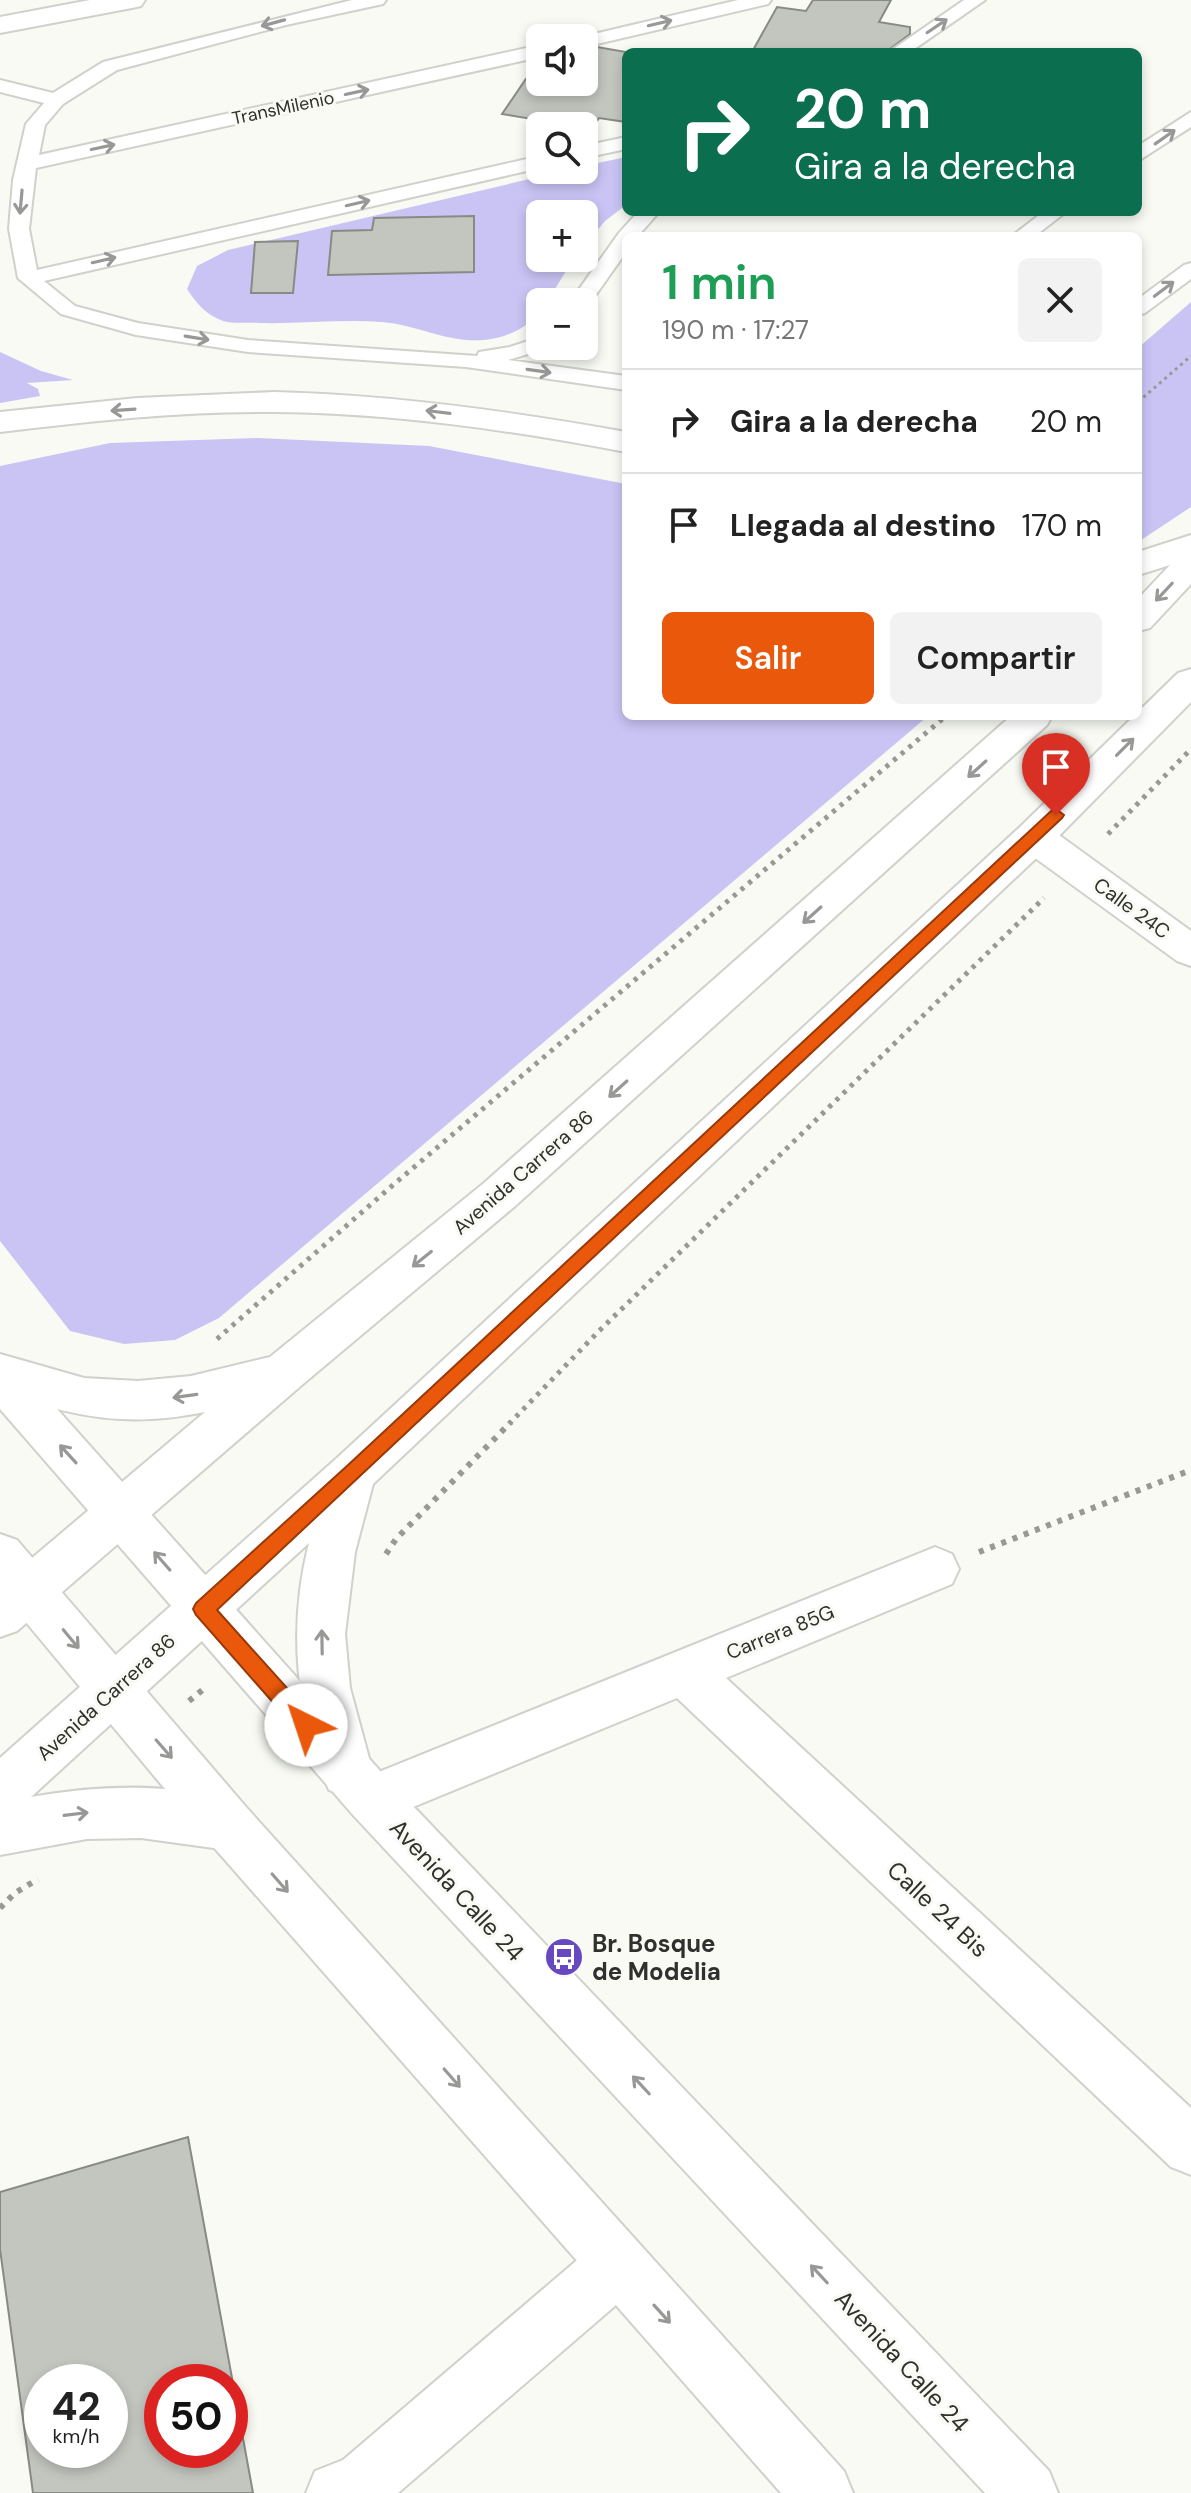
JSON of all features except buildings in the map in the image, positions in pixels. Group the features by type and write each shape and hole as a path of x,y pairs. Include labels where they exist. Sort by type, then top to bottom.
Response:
{"main road":[{"path":"0,25 132,0"},
{"path":"0,422 129,409 274,402 423,410 533,424 622,441"},
{"path":"1142,563 1191,546"},
{"path":"1142,616 1191,563"},
{"name":"Avenida Carrera 86","path":"0,1792 354,1472 1034,837 1191,681"},
{"name":"Avenida Carrera 86","path":"10,1586 120,1513 499,1195 1030,720"},
{"name":"Calle 24C","path":"1034,837 1191,951"},
{"path":"0,1375 60,1393 105,1400 148,1400 220,1391 287,1370"},
{"name":"Avenida Calle 24","path":"0,1375 360,1786 1027,2493"},
{"path":"354,1472 333,1546 321,1638 325,1687 360,1786"},
{"name":"Carrera 85G","path":"360,1786 684,1671 935,1569"},
{"path":"10,1586 113,1690 228,1825 822,2493"},
{"name":"Calle 24 Bis","path":"684,1671 1191,2147"},
{"path":"0,1830 42,1818 98,1811 187,1818 228,1825"},
{"path":"337,2493 361,2485 617,2265"}],"lane":[{"path":"377,0 284,20 110,66 56,100 36,124 26,164 19,229 28,278 68,310 136,329 248,346 466,361 622,382"},
{"path":"598,38 762,0"},
{"path":"904,48 976,0"},
{"name":"TransMilenio","path":"26,164 526,54"},
{"path":"3,88 56,100"},
{"path":"1142,152 1191,118"},
{"path":"598,149 622,144"},
{"path":"28,278 526,165"},
{"path":"631,232 645,216"},
{"path":"1028,232 1050,216"},
{"path":"591,288 622,244"},
{"path":"1142,306 1191,269"},
{"path":"466,361 526,348"}],"path":[{"path":"1142,399 1191,356"},
{"path":"210,1345 393,1185 941,720"},
{"path":"379,1565 396,1539 598,1332 1076,867 1191,749"},
{"path":"935,1569 1191,1470"}],"shaded area":[{"path":"622,158 622,208 598,229 598,200 526,200 526,272 565,272 556,288 526,288 526,325 501,337 458,339 382,322 227,322 206,312 187,289 197,266 228,250 526,180 526,184 598,184 598,163"},
{"path":"1191,302 1191,507 1142,539 1142,345"},
{"path":"0,352 41,371 73,380 27,383 38,389 40,396 0,403"},
{"path":"258,438 429,446 622,483 622,720 923,720 219,1318 175,1340 124,1344 70,1331 0,1241 0,466 110,443"}],"place":[{"name":"Br. Bosque de Modelia","path":"564,1957"}],"route":[{"path":"306,1725 203,1609 354,1472 1056,815"}]}
